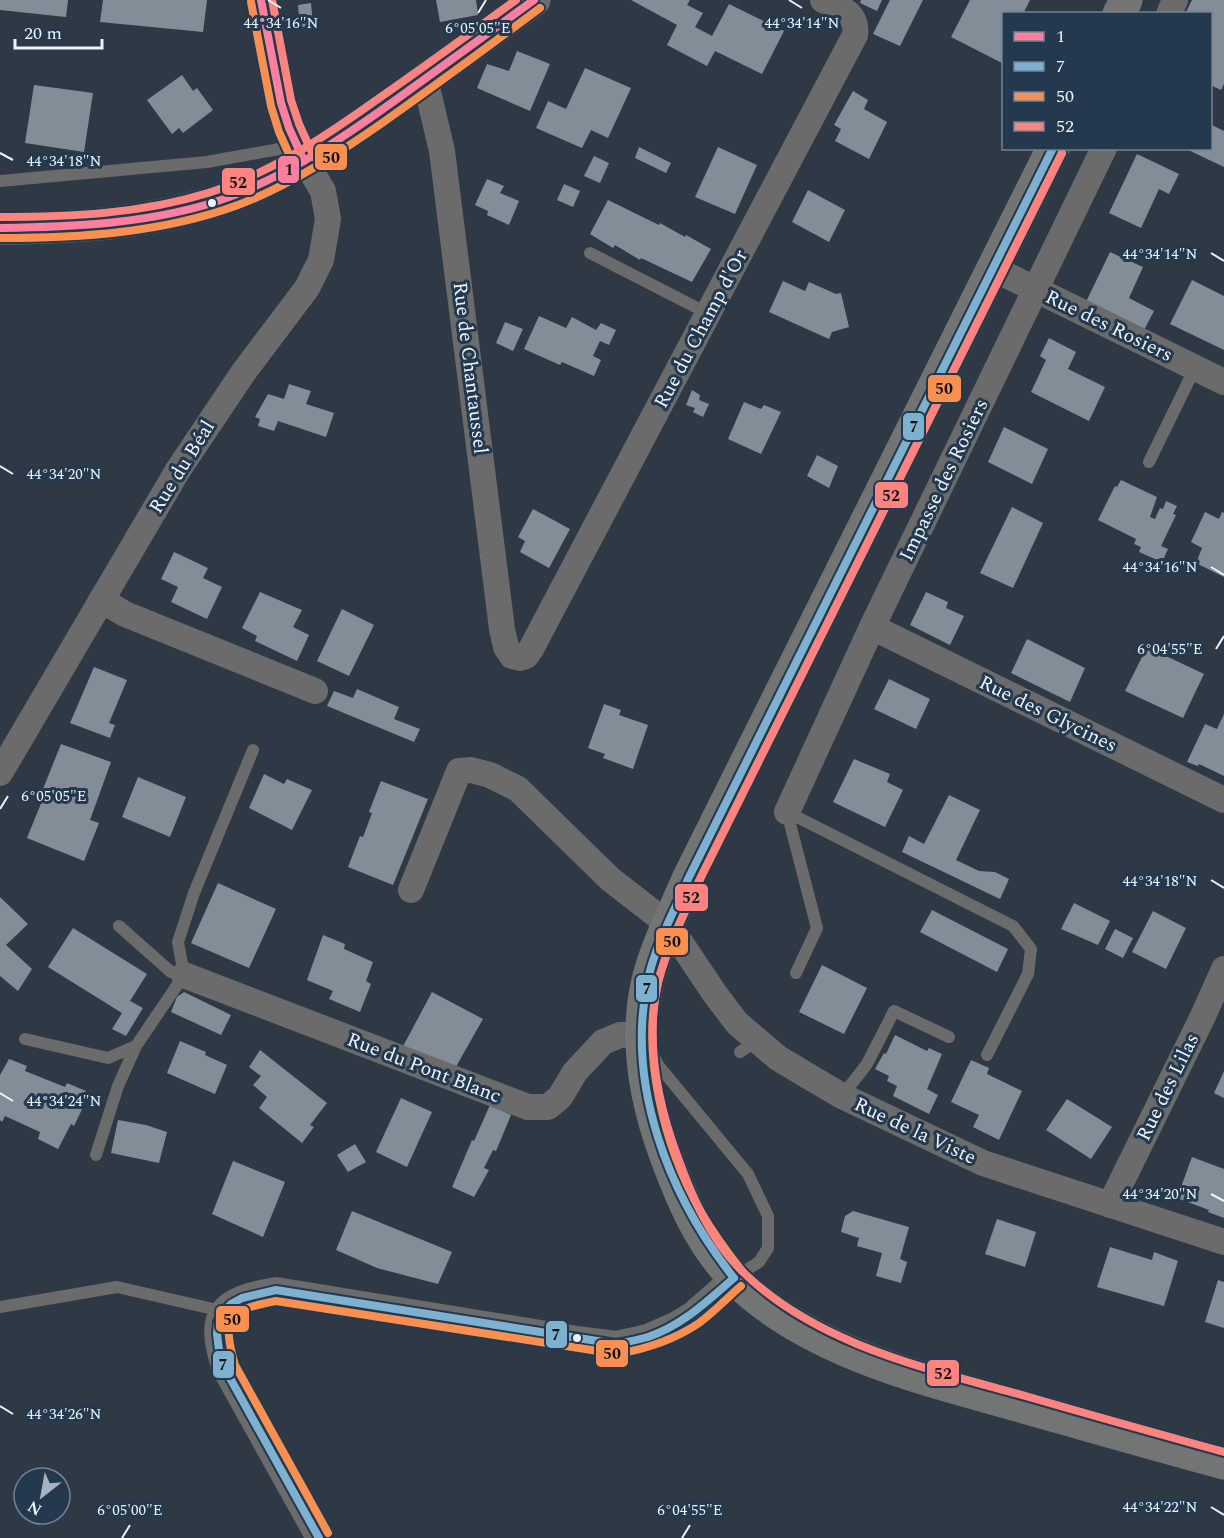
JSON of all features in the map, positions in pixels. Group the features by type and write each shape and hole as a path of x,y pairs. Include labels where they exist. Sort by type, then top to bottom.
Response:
{"main road":[{"path":"0,228 65,228 137,221 212,203 277,176 300,154 337,141 534,0"},
{"path":"1052,150 668,924 648,979 642,1035 644,1075 652,1115 676,1185 692,1219 717,1260 734,1278 777,1313 831,1344 938,1383 1224,1463"}],"street":[{"name":"Rue du Béal","path":"0,773 178,470 243,373 307,288 321,260 328,219 323,191 300,154 280,103 261,0"},
{"name":"Rue du Champ d'Or","path":"512,656 519,658 526,656 531,649 855,35 855,20 851,15 824,0"},
{"name":"Rue de Chantaussel","path":"425,79 442,151 502,629 506,647 512,656"},
{"name":"Impasse des Rosiers","path":"787,812 873,627 1103,150"},
{"name":"Rue des Rosiers","path":"994,269 1224,382"},
{"path":"101,600 125,614 315,691"},
{"name":"Rue des Glycines","path":"873,627 1224,800"},
{"name":"Rue de la Viste","path":"411,890 459,771 471,770 490,775 518,789 610,879 668,924 737,1023 748,1046 778,1058 842,1096 983,1163 1224,1242"},
{"name":"Rue des Lilas","path":"1110,1204 1224,969"},
{"name":"Rue du Pont Blanc","path":"184,975 528,1107 548,1107 560,1096 575,1072 603,1042 620,1035 642,1035"},
{"path":"319,1538 225,1369 218,1347 217,1329 222,1311 235,1300 250,1294 276,1290 616,1344 648,1337 675,1325 693,1314 734,1278"}],"lane":[{"path":"0,181 300,154"},
{"path":"590,253 709,314"},
{"path":"1149,462 1195,368"},
{"path":"96,1155 118,1086 136,1046 184,975 178,942 194,893 253,750"},
{"path":"787,812 817,927 796,973"},
{"path":"787,812 1013,926 1031,949 1028,974 987,1054"},
{"path":"119,926 171,972 184,975"},
{"path":"842,1096 867,1064 894,1011 950,1038"},
{"path":"642,1035 658,1065 748,1174 768,1216 768,1248 759,1262 734,1278"},
{"path":"25,1039 108,1058 136,1046"},
{"path":"0,1307 117,1287 222,1311"}],"building":[{"path":"0,0 68,0 66,17 0,10"},
{"path":"103,0 207,0 203,32 100,22"},
{"path":"436,0 476,0 478,15 440,22"},
{"path":"631,0 690,0 687,5 703,13 695,27 712,36 729,4 784,31 762,74 715,51 707,66 667,45 677,25"},
{"path":"861,0 882,0 877,11 860,3"},
{"path":"890,0 923,0 900,46 873,34"},
{"path":"970,0 1030,0 1024,12 1002,12 1002,63 951,37"},
{"path":"1192,0 1224,0 1224,84 1221,90 1212,86 1212,12 1186,12"},
{"path":"311,3 313,26 300,27 298,5"},
{"path":"517,51 550,64 530,111 477,88 487,64 509,71"},
{"path":"585,68 631,88 608,138 591,130 582,148 536,128 548,101 566,109"},
{"path":"182,75 193,91 197,88 213,110 183,133 179,128 172,134 147,100"},
{"path":"34,85 93,93 84,152 25,143"},
{"path":"853,91 868,100 864,109 887,122 869,159 835,141 841,129 834,125"},
{"path":"1212,125 1224,131 1224,167 1188,150 1212,150"},
{"path":"639,147 671,163 666,173 635,158"},
{"path":"718,147 757,165 735,214 695,197"},
{"path":"1137,154 1179,174 1169,194 1159,189 1141,228 1109,213"},
{"path":"594,156 609,163 600,183 584,176"},
{"path":"487,179 504,186 500,193 519,201 509,225 487,215 488,211 475,205"},
{"path":"564,184 580,191 573,207 557,200"},
{"path":"808,190 845,210 829,242 792,222"},
{"path":"608,200 685,237 686,235 711,249 692,282 641,258 640,260 615,245 613,248 590,234"},
{"path":"1110,252 1143,267 1129,298 1154,311 1143,332 1085,304"},
{"path":"1192,280 1224,296 1224,350 1170,324"},
{"path":"783,281 805,291 809,282 836,294 841,293 849,327 832,332 829,339 769,312"},
{"path":"539,316 566,328 572,317 596,330 601,323 616,330 609,345 600,341 593,356 601,360 594,376 562,362 560,365 524,349"},
{"path":"505,322 523,329 513,351 496,343"},
{"path":"1049,338 1076,352 1068,369 1105,387 1089,421 1031,392 1046,360 1040,356"},
{"path":"289,384 311,391 306,404 334,413 326,437 278,421 274,431 258,426 260,419 255,417 268,394 284,399"},
{"path":"692,390 700,395 699,400 709,404 703,417 693,412 695,408 686,405"},
{"path":"744,402 761,409 764,405 781,412 761,454 728,439"},
{"path":"1004,427 1048,449 1032,484 988,462"},
{"path":"817,455 838,466 829,488 807,476"},
{"path":"1121,480 1157,497 1150,517 1155,519 1166,501 1177,506 1173,514 1176,515 1161,546 1168,549 1162,562 1139,552 1141,547 1134,544 1136,539 1098,520 1115,486 1117,487"},
{"path":"1012,507 1043,523 1013,588 980,573"},
{"path":"533,509 570,529 549,568 520,552 525,541 518,537"},
{"path":"1205,512 1219,519 1222,512 1224,513 1224,577 1196,563 1202,548 1191,542"},
{"path":"174,552 208,568 203,578 222,587 207,619 171,602 178,587 161,579"},
{"path":"260,592 302,610 293,627 309,635 297,661 255,641 257,636 242,628"},
{"path":"926,592 948,602 946,608 964,616 950,645 910,625"},
{"path":"342,609 374,625 349,676 317,661"},
{"path":"1027,639 1085,668 1070,702 1011,673"},
{"path":"1147,647 1204,674 1183,718 1125,691"},
{"path":"94,667 127,680 109,723 115,725 110,738 70,723"},
{"path":"889,679 930,699 916,729 874,709"},
{"path":"357,689 399,707 394,719 420,729 414,742 327,706 334,691 353,698"},
{"path":"604,704 621,710 619,715 648,725 633,769 603,758 605,754 588,748"},
{"path":"1224,714 1224,776 1199,764 1198,766 1187,762 1205,724 1217,729"},
{"path":"61,744 111,762 90,820 99,823 84,861 27,838 42,801 39,799"},
{"path":"854,759 890,774 887,782 903,790 885,827 833,802"},
{"path":"264,774 284,784 287,779 312,790 292,830 249,808"},
{"path":"138,777 186,797 170,837 122,817"},
{"path":"381,781 428,799 393,885 348,867 360,836 363,837 372,813 369,812"},
{"path":"949,795 980,810 956,860 979,871 995,872 1009,879 1000,899 902,852 909,836 924,844"},
{"path":"218,883 276,909 249,968 191,943"},
{"path":"0,897 28,924 6,945 32,969 18,991 0,976"},
{"path":"1074,903 1110,921 1098,945 1061,929"},
{"path":"932,910 1008,949 997,972 920,932"},
{"path":"1153,911 1186,928 1166,969 1132,952"},
{"path":"73,928 147,974 130,1001 143,1008 126,1036 112,1029 122,1013 48,967"},
{"path":"1115,929 1133,938 1123,958 1105,949"},
{"path":"323,935 345,944 344,949 373,962 366,981 371,984 360,1012 329,999 333,991 307,980"},
{"path":"822,965 867,988 844,1034 799,1012"},
{"path":"184,992 231,1015 221,1035 171,1012 177,997"},
{"path":"432,992 483,1019 453,1072 401,1050"},
{"path":"895,1035 927,1051 929,1048 942,1054 927,1089 938,1095 929,1114 893,1096 897,1086 887,1081 889,1076 875,1069 884,1053 886,1054"},
{"path":"180,1041 206,1052 205,1055 227,1065 215,1094 167,1073"},
{"path":"260,1050 327,1103 310,1125 314,1127 302,1143 259,1108 267,1097 253,1085 261,1076 249,1067"},
{"path":"9,1059 27,1066 25,1071 65,1087 67,1083 86,1091 81,1102 85,1103 74,1126 71,1124 58,1149 38,1139 40,1132 5,1116 2,1122 0,1120 0,1075"},
{"path":"971,1060 989,1068 987,1074 1022,1091 999,1140 973,1127 979,1115 951,1102"},
{"path":"1224,1071 1224,1098 1214,1093"},
{"path":"401,1098 432,1112 407,1167 376,1152"},
{"path":"1067,1099 1112,1127 1091,1159 1046,1130"},
{"path":"490,1105 511,1115 496,1151 493,1150 484,1168 489,1170 474,1197 452,1187"},
{"path":"118,1120 146,1125 167,1132 159,1163 111,1153"},
{"path":"355,1144 366,1162 348,1172 337,1155"},
{"path":"1192,1157 1224,1169 1224,1218 1177,1198"},
{"path":"233,1161 285,1182 263,1237 212,1214"},
{"path":"352,1211 452,1252 438,1284 377,1268 336,1250"},
{"path":"853,1211 909,1227 900,1259 907,1262 901,1283 876,1276 882,1253 857,1246 859,1238 841,1232 845,1216"},
{"path":"997,1219 1036,1232 1025,1267 985,1254"},
{"path":"1110,1247 1152,1260 1154,1252 1178,1261 1164,1306 1097,1287"},
{"path":"1218,1280 1224,1282 1224,1328 1205,1322"}],"transit line":[{"name":"1","path":"261,0 281,103 304,161"},
{"name":"52","path":"272,0 291,100 314,157"},
{"name":"52","path":"0,217 79,215 157,206 208,193 253,176 295,154 336,128 516,0"},
{"name":"1","path":"0,228 53,227 133,220 186,210 237,194 285,171 331,144 534,0"},
{"name":"50","path":"251,2 271,106 279,132 294,165"},
{"name":"50","path":"0,238 60,237 150,228 209,214 258,197 314,168 350,145 540,8"},
{"name":"7","path":"734,1278 690,1212 672,1175 658,1138 648,1099 643,1059 642,1019 651,966 689,877 1052,150"},
{"name":"50","path":"742,1271 701,1212 676,1158 666,1129 654,1068 652,1037 659,979 672,941 699,881 1062,153"},
{"name":"52","path":"1062,153 676,931 658,982 654,1004 655,1071 671,1137 689,1187 703,1216 719,1244 739,1268 769,1295 802,1317 875,1351 952,1376 1224,1452"},
{"name":"7","path":"319,1538 225,1369 219,1350 218,1322 223,1312 231,1304 242,1298 276,1290 616,1344 648,1337 672,1326 694,1312 734,1278"},
{"name":"50","path":"328,1533 235,1365 229,1326 239,1313 260,1304 276,1301 617,1354 660,1343 680,1334 699,1323 741,1286"}]}
